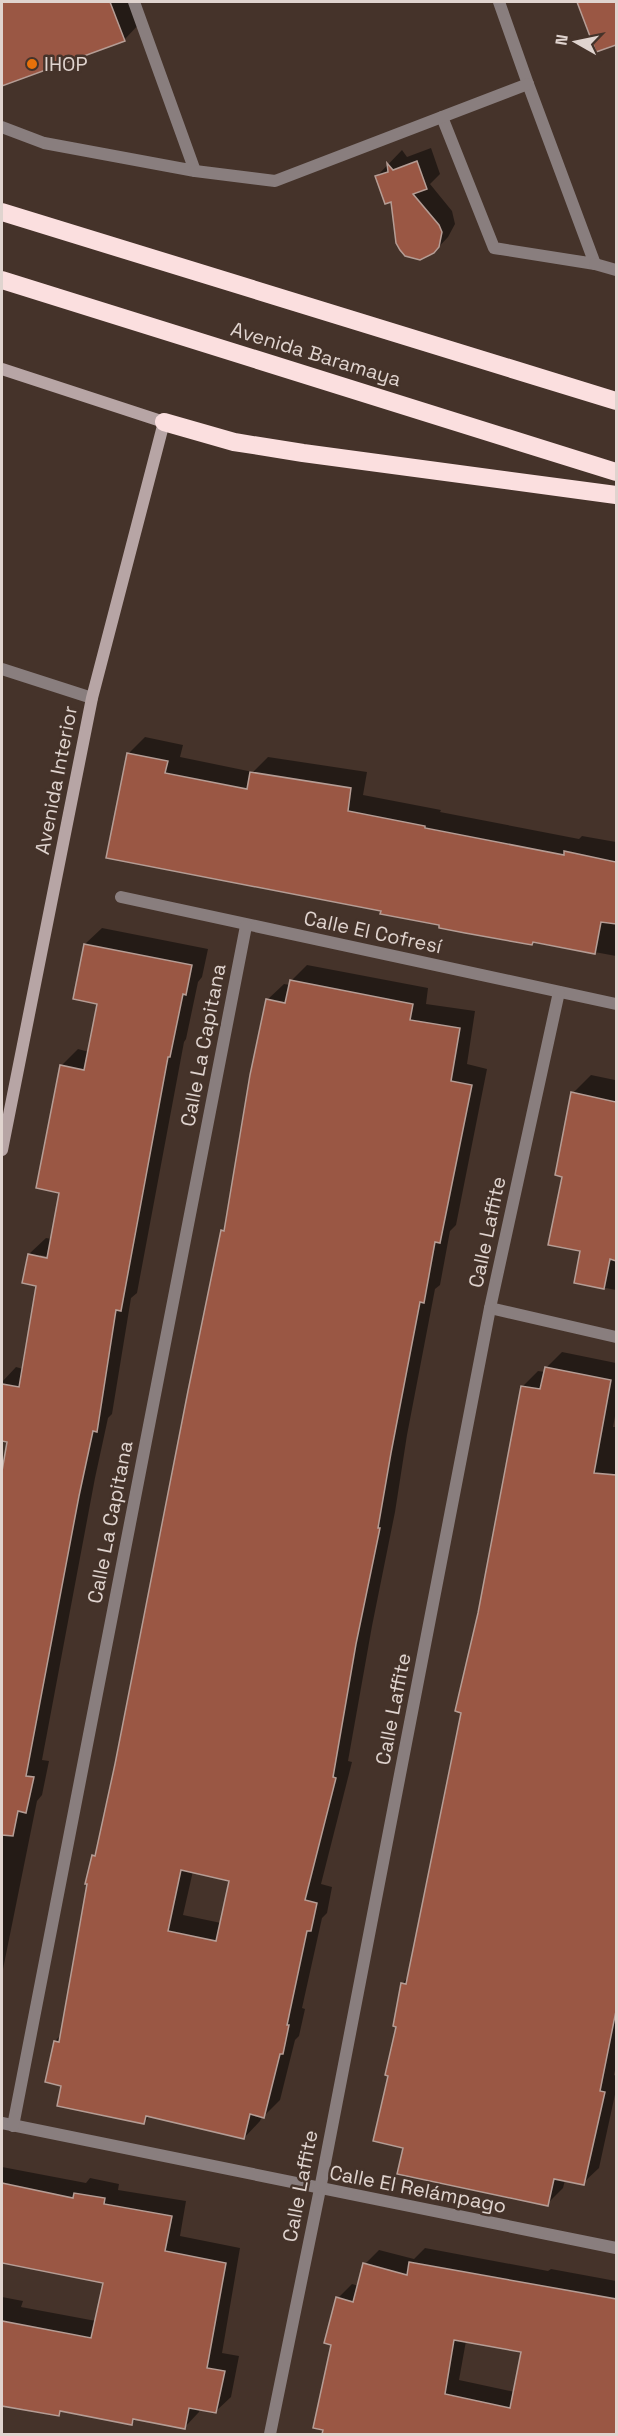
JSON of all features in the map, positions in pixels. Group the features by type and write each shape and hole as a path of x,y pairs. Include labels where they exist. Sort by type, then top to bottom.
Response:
{"highway":[{"path":"2,212 616,401"},
{"name":"Avenida Baramaya","path":"2,280 616,472"},
{"path":"164,422 234,442 616,495"}],"street":[{"path":"134,2 195,171"},
{"path":"499,2 595,264"},
{"path":"2,128 44,143 195,171 275,181 528,84"},
{"path":"442,117 494,248 595,264 616,270"},
{"path":"2,369 164,422"},
{"name":"Avenida Interior","path":"2,1150 92,698 164,422"},
{"path":"2,669 92,698"},
{"name":"Calle El Cofresí","path":"121,897 246,926 616,1004"},
{"name":"Calle La Capitana","path":"7,2124 246,926"},
{"name":"Calle Laffite","path":"270,2434 320,2189 490,1308 559,992"},
{"path":"490,1308 616,1336"},
{"name":"Calle El Relámpago","path":"7,2124 616,2248"}],"building":[{"name":"IHOP","path":"2,2 110,2 125,41 2,86"},
{"path":"577,2 616,2 616,45 596,52"},
{"path":"417,161 427,189 413,194 439,225 442,232 439,247 434,253 420,260 405,256 396,243 391,202 385,204 375,176 388,172 387,163 393,170"},
{"path":"127,753 168,761 165,773 247,789 250,772 351,788 348,811 564,855 564,851 616,862 616,924 601,922 595,954 439,928 439,925 380,914 381,911 106,858"},
{"path":"84,944 192,965 186,995 183,994 170,1057 168,1057 121,1311 116,1310 97,1432 93,1431 79,1496 26,1776 34,1777 26,1813 18,1811 13,1836 2,1835 2,1471 7,1442 2,1441 2,1384 19,1387 36,1286 22,1283 28,1254 47,1258 59,1193 36,1188 60,1065 84,1070 97,1004 73,999"},
{"path":"290,980 413,1004 410,1020 460,1028 451,1081 472,1085 440,1243 435,1242 424,1303 420,1302 391,1453 378,1528 380,1528 356,1644 333,1777 336,1778 305,1900 317,1903 311,1931 307,1931 283,2054 280,2054 264,2118 250,2114 244,2139 146,2116 144,2124 57,2106 61,2086 45,2082 54,2041 59,2042 87,1884 85,1884 92,1855 95,1856 115,1764 188,1391 221,1230 224,1231 250,1075 266,999 285,1003","holes":["181,1870 229,1881 216,1941 168,1931"]},
{"path":"571,1092 616,1102 616,1261 610,1259 604,1289 574,1283 580,1251 548,1245 562,1177 555,1175"},
{"path":"545,1367 611,1380 594,1473 616,1475 616,2011 600,2091 605,2092 584,2185 554,2179 548,2206 397,2174 403,2148 373,2141 388,2076 385,2075 396,2027 393,2026 401,1983 406,1984 461,1713 455,1711 478,1613 521,1386 540,1389"},
{"path":"2,2183 73,2198 74,2193 105,2198 104,2204 172,2216 165,2251 226,2263 207,2368 225,2371 216,2413 189,2408 185,2429 133,2419 132,2425 60,2411 59,2416 2,2406 2,2321 91,2338 103,2283 2,2263"},
{"path":"409,2262 616,2299 616,2434 322,2434 323,2430 313,2428 331,2345 324,2343 336,2297 353,2302 363,2263 407,2275","holes":["454,2340 521,2352 510,2408 445,2394"]}],"place":[{"name":"IHOP","path":"32,64"}]}
